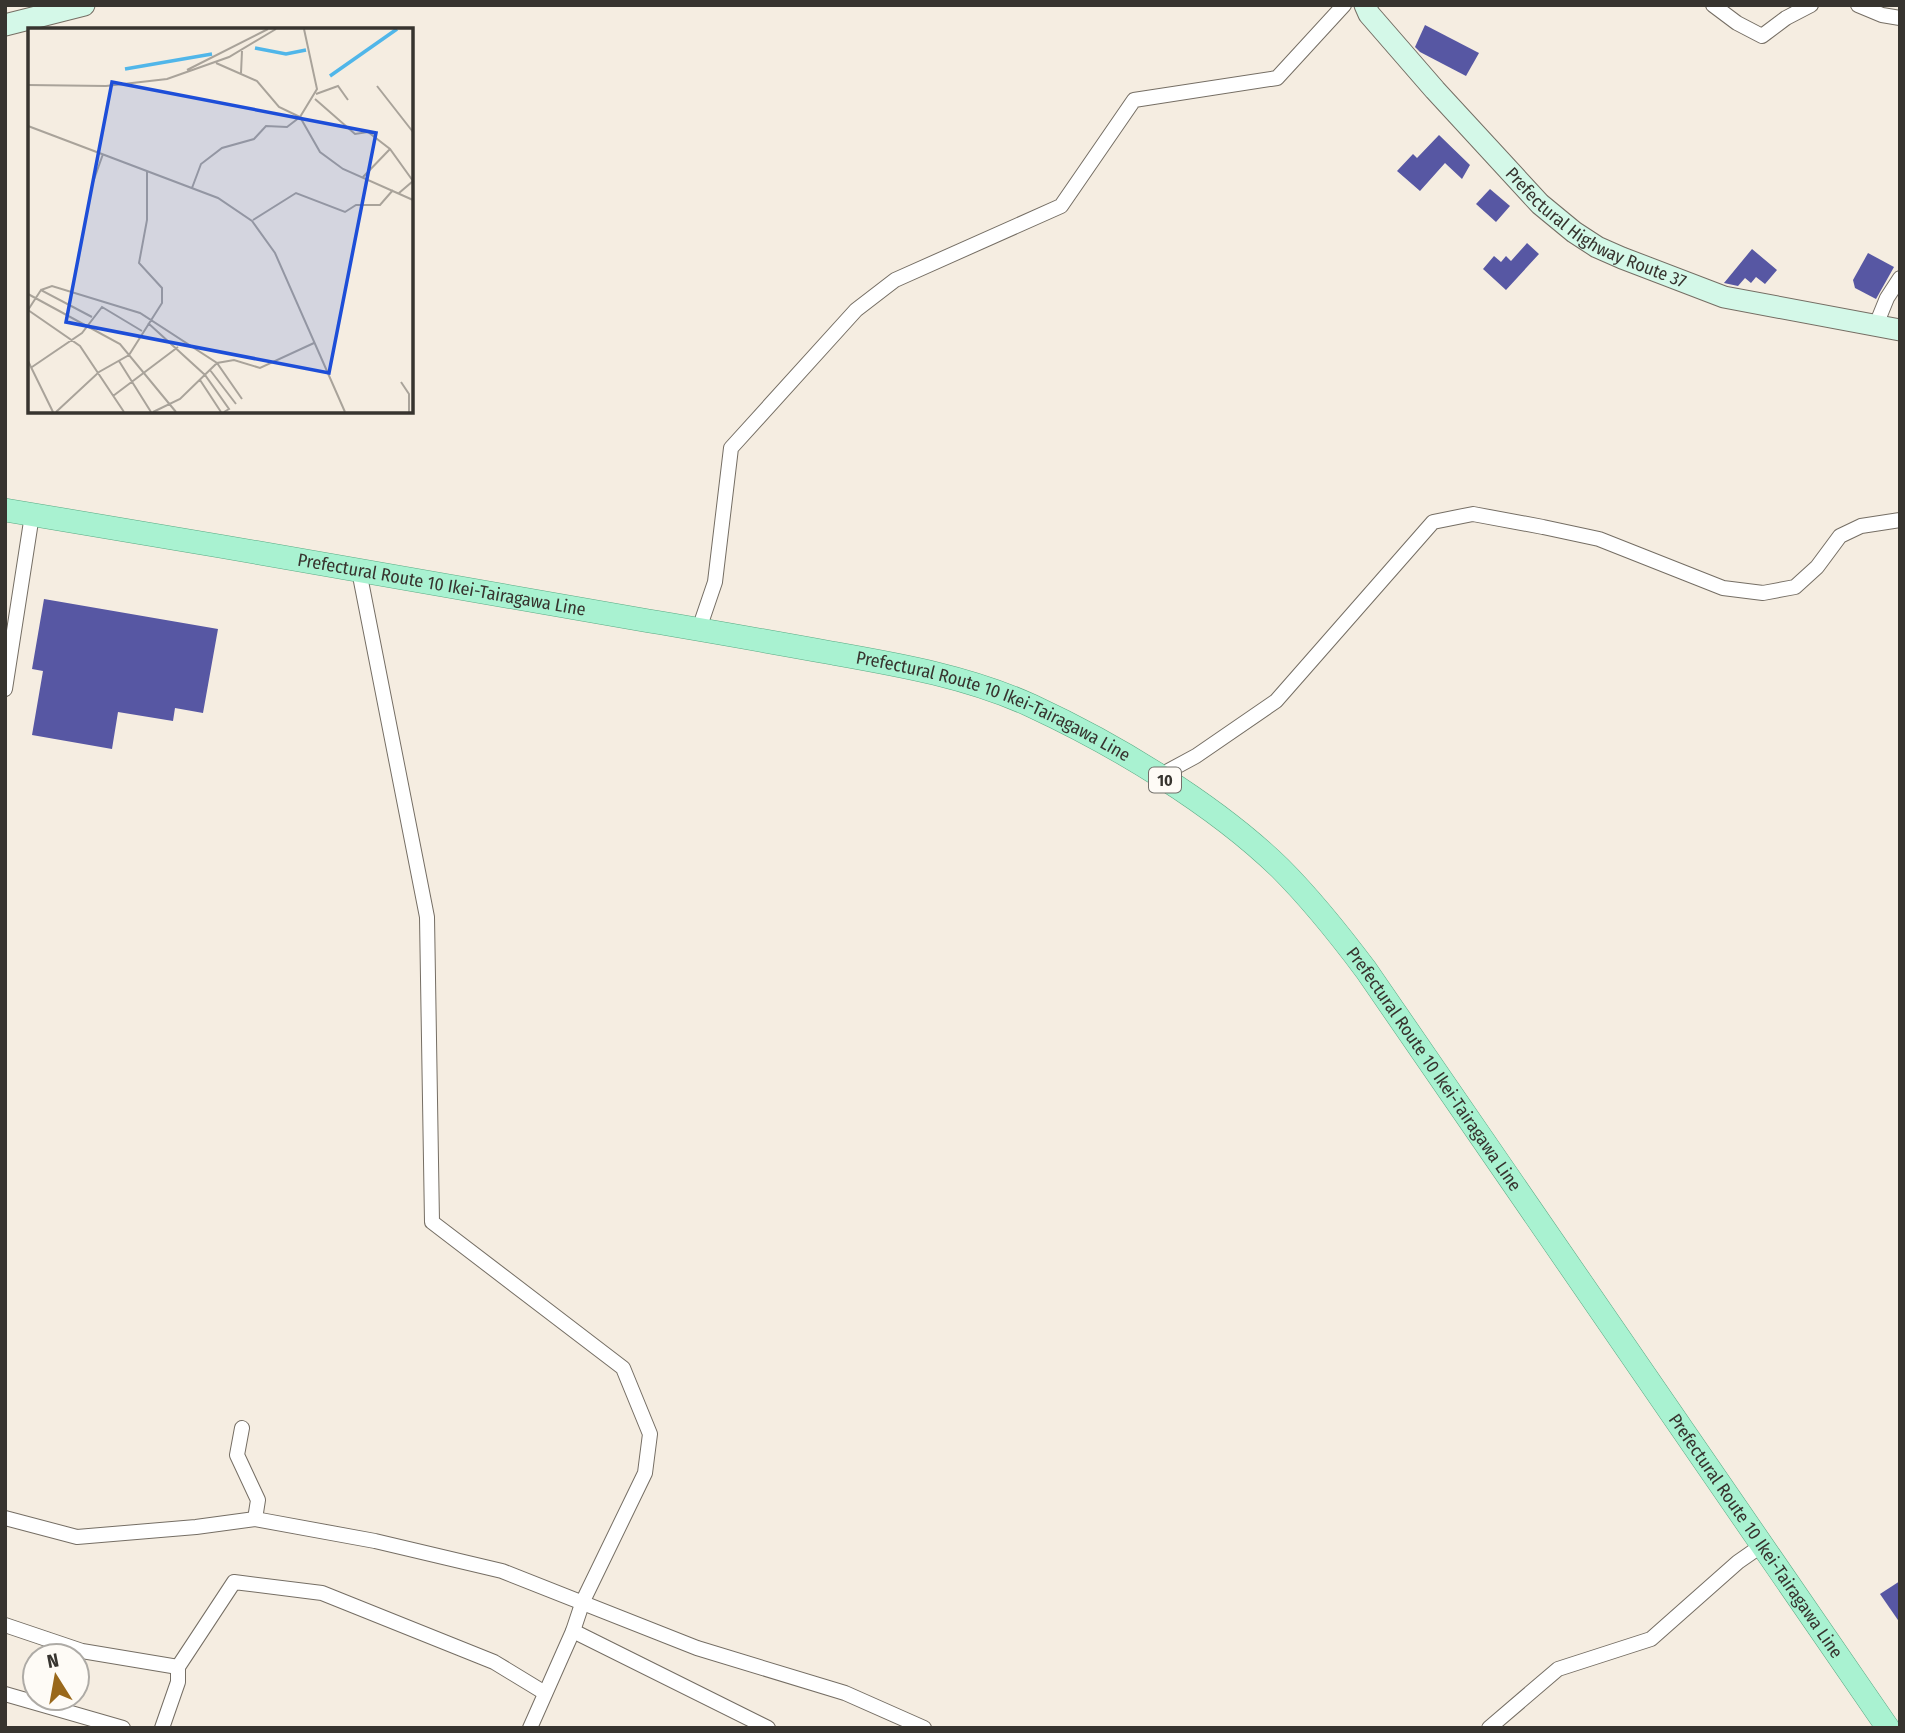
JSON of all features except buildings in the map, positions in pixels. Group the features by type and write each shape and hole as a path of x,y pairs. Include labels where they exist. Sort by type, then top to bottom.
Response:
{"main road":[{"path":"5,25 84,5"},
{"name":"Prefectural Highway Route 37","path":"1365,5 1369,15 1540,204 1586,240 1622,258 1724,297 1900,330"},
{"name":"Prefectural Route 10 Ikei-Tairagawa Line","path":"5,510 904,666 988,689 1031,705 1159,776 1217,815 1279,867 1334,928 1382,993 1888,1728"}],"street":[{"path":"699,629 715,582 731,448 856,310 895,280 1061,206 1134,100 1277,78 1344,5"},
{"path":"1713,5 1737,23 1762,36 1786,18 1811,5"},
{"path":"1858,5 1882,15 1900,18"},
{"path":"1876,325 1887,298 1900,278"},
{"path":"1159,776 1196,756 1276,701 1433,522 1473,514 1599,539 1723,589 1763,593 1794,587 1817,567 1840,536 1861,526 1900,520"},
{"path":"5,689 32,515"},
{"path":"359,571 427,917 432,1222 623,1368 650,1434 645,1473 583,1601 573,1631 530,1728"},
{"path":"242,1428 237,1455 258,1500 255,1519"},
{"path":"5,1518 78,1537 255,1519 375,1541 502,1571 697,1648 845,1693 924,1728"},
{"path":"1489,1728 1558,1669 1651,1639 1738,1562 1761,1546"},
{"path":"162,1728 178,1682 178,1667 234,1582 322,1593 494,1662 545,1693"},
{"path":"5,1625 82,1651 178,1667"},
{"path":"573,1631 768,1728"},
{"path":"5,1694 123,1728"}]}
